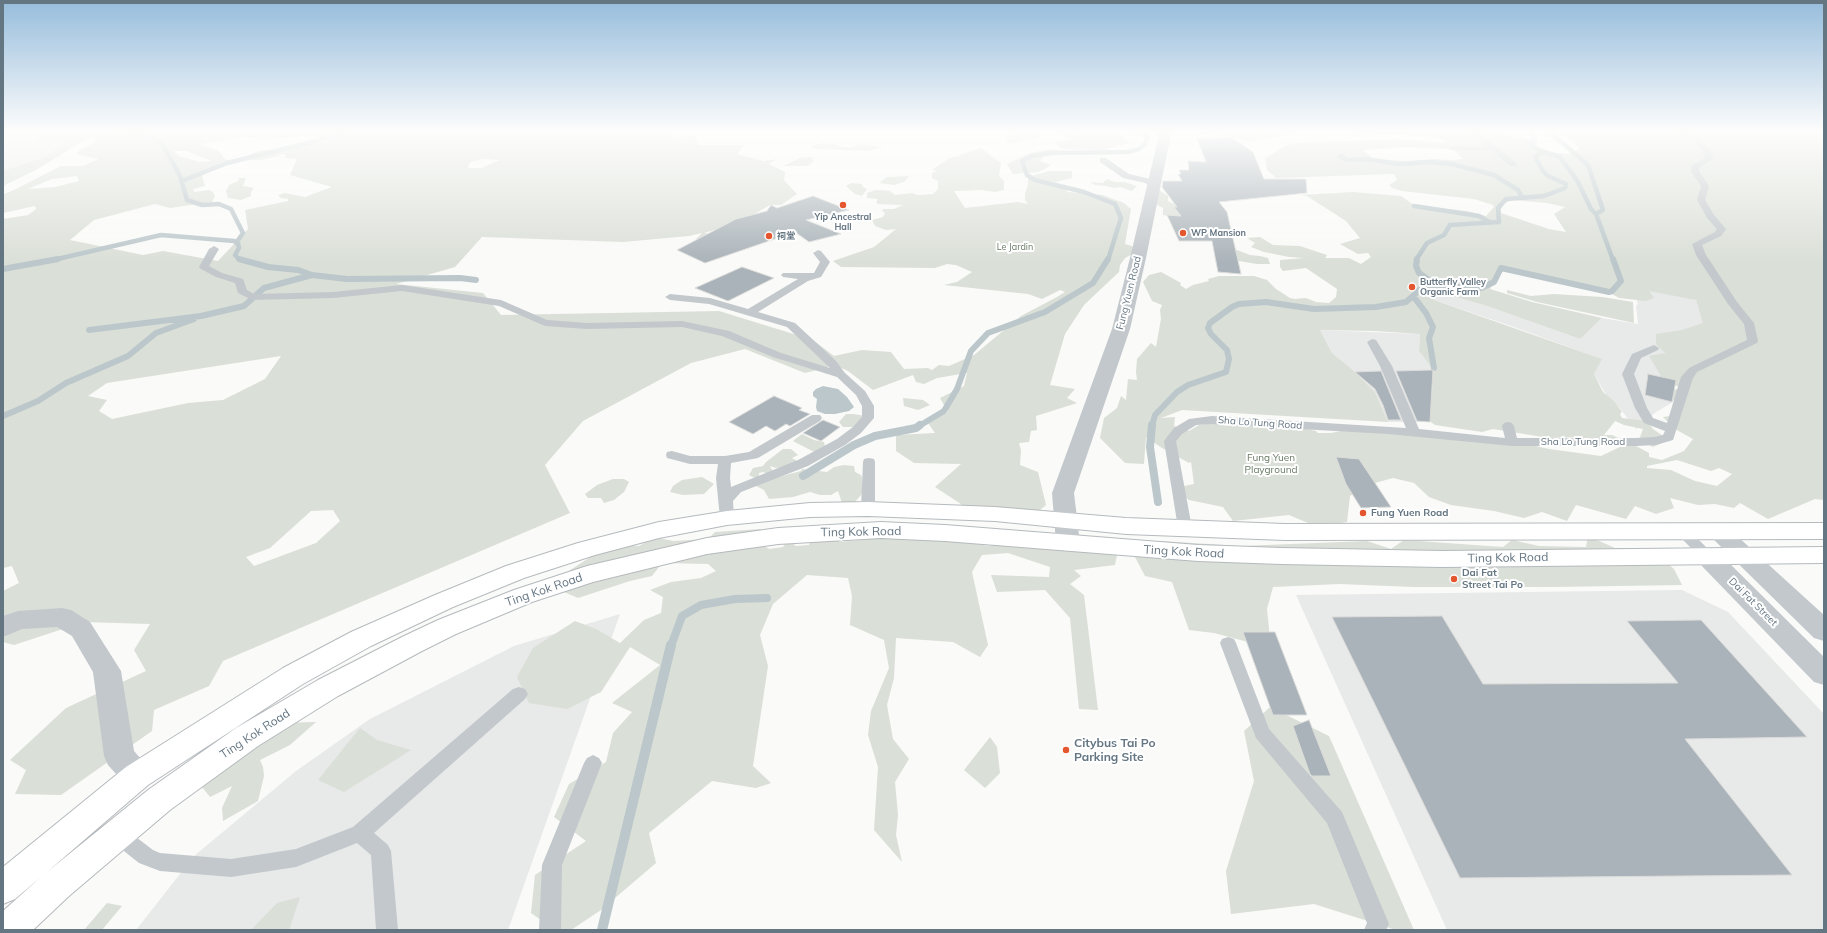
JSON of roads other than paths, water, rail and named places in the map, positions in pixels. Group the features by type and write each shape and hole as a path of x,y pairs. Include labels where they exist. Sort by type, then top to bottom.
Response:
{"main road":[{"name":"Ting Kok Road","path":"3,888 30,863 137,776 293,676 361,639 444,601 515,572 587,549 659,530 726,509 868,509 996,514 1067,532 1198,553 1289,557 1442,559 1824,555"},
{"name":"Ting Kok Road","path":"8,930 57,885 159,800 235,746 328,688 447,627 523,596 558,584 623,566 707,546 805,534 881,530 945,533 1067,532 1185,528 1370,534 1824,531"}],"street":[{"name":"Fung Yuen Road","path":"1067,532 1063,493 1121,329 1156,176"},
{"path":"1718,531 1824,631"},
{"name":"Dai Fat Street","path":"1707,556 1824,674"},
{"path":"3,627 18,620 62,617 81,629 107,671 119,756 137,776"}],"lane":[{"path":"1125,176 1148,181 1153,186"},
{"path":"1654,348 1636,356 1628,374 1641,408 1648,420 1671,429 1687,377 1693,370 1754,341 1749,323 1733,304 1701,255 1697,244 1718,234 1722,229 1710,216 1701,200 1702,192 1705,186 1698,176"},
{"path":"214,249 204,267 219,276 240,281 242,291 258,298 333,295 402,288 501,303 545,323 587,326 682,324 725,333 777,354 840,375"},
{"path":"751,312 811,277 818,275 825,262 818,253"},
{"path":"786,275 811,277"},
{"path":"670,297 699,298 789,322 832,363 840,375 861,394 868,406 868,418 861,426 841,442 803,463 736,489 726,509"},
{"path":"1372,342 1386,366 1414,432"},
{"path":"672,455 690,460 725,460 753,454 777,442 816,418"},
{"name":"Sha Lo Tung Road","path":"1185,528 1170,442 1178,431 1193,422 1212,420 1414,432 1512,442 1656,441 1669,436 1671,429"},
{"path":"1508,426 1512,442"},
{"path":"725,460 723,478 726,509"},
{"path":"868,509 870,462"},
{"name":"Dai Fat Street","path":"1682,531 1707,556"},
{"path":"1228,643 1262,734 1335,818 1378,924 1375,930"},
{"path":"117,834 146,857 160,862 231,868 296,858 360,833 519,694"},
{"path":"550,930 552,865 594,763"},
{"path":"360,833 380,851 387,930"}],"waterway":[{"path":"180,176 187,200 202,205 219,204 231,209 243,233 237,242"},
{"path":"182,181 196,176"},
{"path":"1028,176 1035,180 1084,192 1115,204 1121,218 1108,260"},
{"path":"1495,176 1518,190 1522,197"},
{"path":"1490,223 1499,222 1498,208 1506,199 1544,196 1565,188 1566,184 1548,176"},
{"path":"1573,176 1591,209 1596,214"},
{"path":"1592,176 1603,210 1596,214"},
{"path":"1414,206 1479,216 1490,223"},
{"path":"1596,214 1613,260"},
{"path":"1416,260 1427,243 1444,235 1450,225 1490,223"},
{"path":"55,260 161,235 237,242"},
{"path":"237,242 239,248 235,255 239,259"},
{"path":"239,259 268,267 298,270 312,275"},
{"path":"919,426 944,411 957,389 971,351 988,333 1045,312 1093,283 1108,259"},
{"path":"1417,259 1416,266 1419,273 1437,286"},
{"path":"1612,291 1621,281 1613,259"},
{"path":"3,269 55,260"},
{"path":"1437,286 1481,288 1494,282 1501,268 1609,292"},
{"path":"89,330 201,316 244,306 264,288 312,275"},
{"path":"312,275 347,279 460,278 476,280"},
{"path":"1413,296 1419,290 1437,286"},
{"path":"1152,426 1155,415 1177,392 1188,385 1226,372 1229,359 1227,350 1211,334 1208,328 1210,323 1232,307 1239,304 1266,302 1314,309 1376,307 1406,302 1413,296"},
{"path":"1413,296 1426,313 1433,327 1429,338 1434,368"},
{"path":"3,416 38,401 66,383 128,356 156,333 194,319"},
{"path":"803,476 854,445 875,436 916,428 920,425"},
{"path":"1152,425 1150,447 1158,502"},
{"path":"671,646 682,616 701,605 735,599 767,598"},
{"path":"602,930 671,645"}],"place":[{"name":"Yip Ancestral Hall","path":"843,205"},
{"name":"WP Mansion","path":"1183,233"},
{"name":"祠堂","path":"769,236"},
{"name":"Butterfly Valley Organic Farm","path":"1412,287"},
{"name":"Fung Yuen Road","path":"1363,513"},
{"name":"Dai Fat Street Tai Po","path":"1454,579"},
{"name":"Citybus Tai Po Parking Site","path":"1066,750"}],"park label":[{"name":"Le Jardin","path":"1015,247"},
{"name":"Fung Yuen Playground","path":"1271,464"}]}
